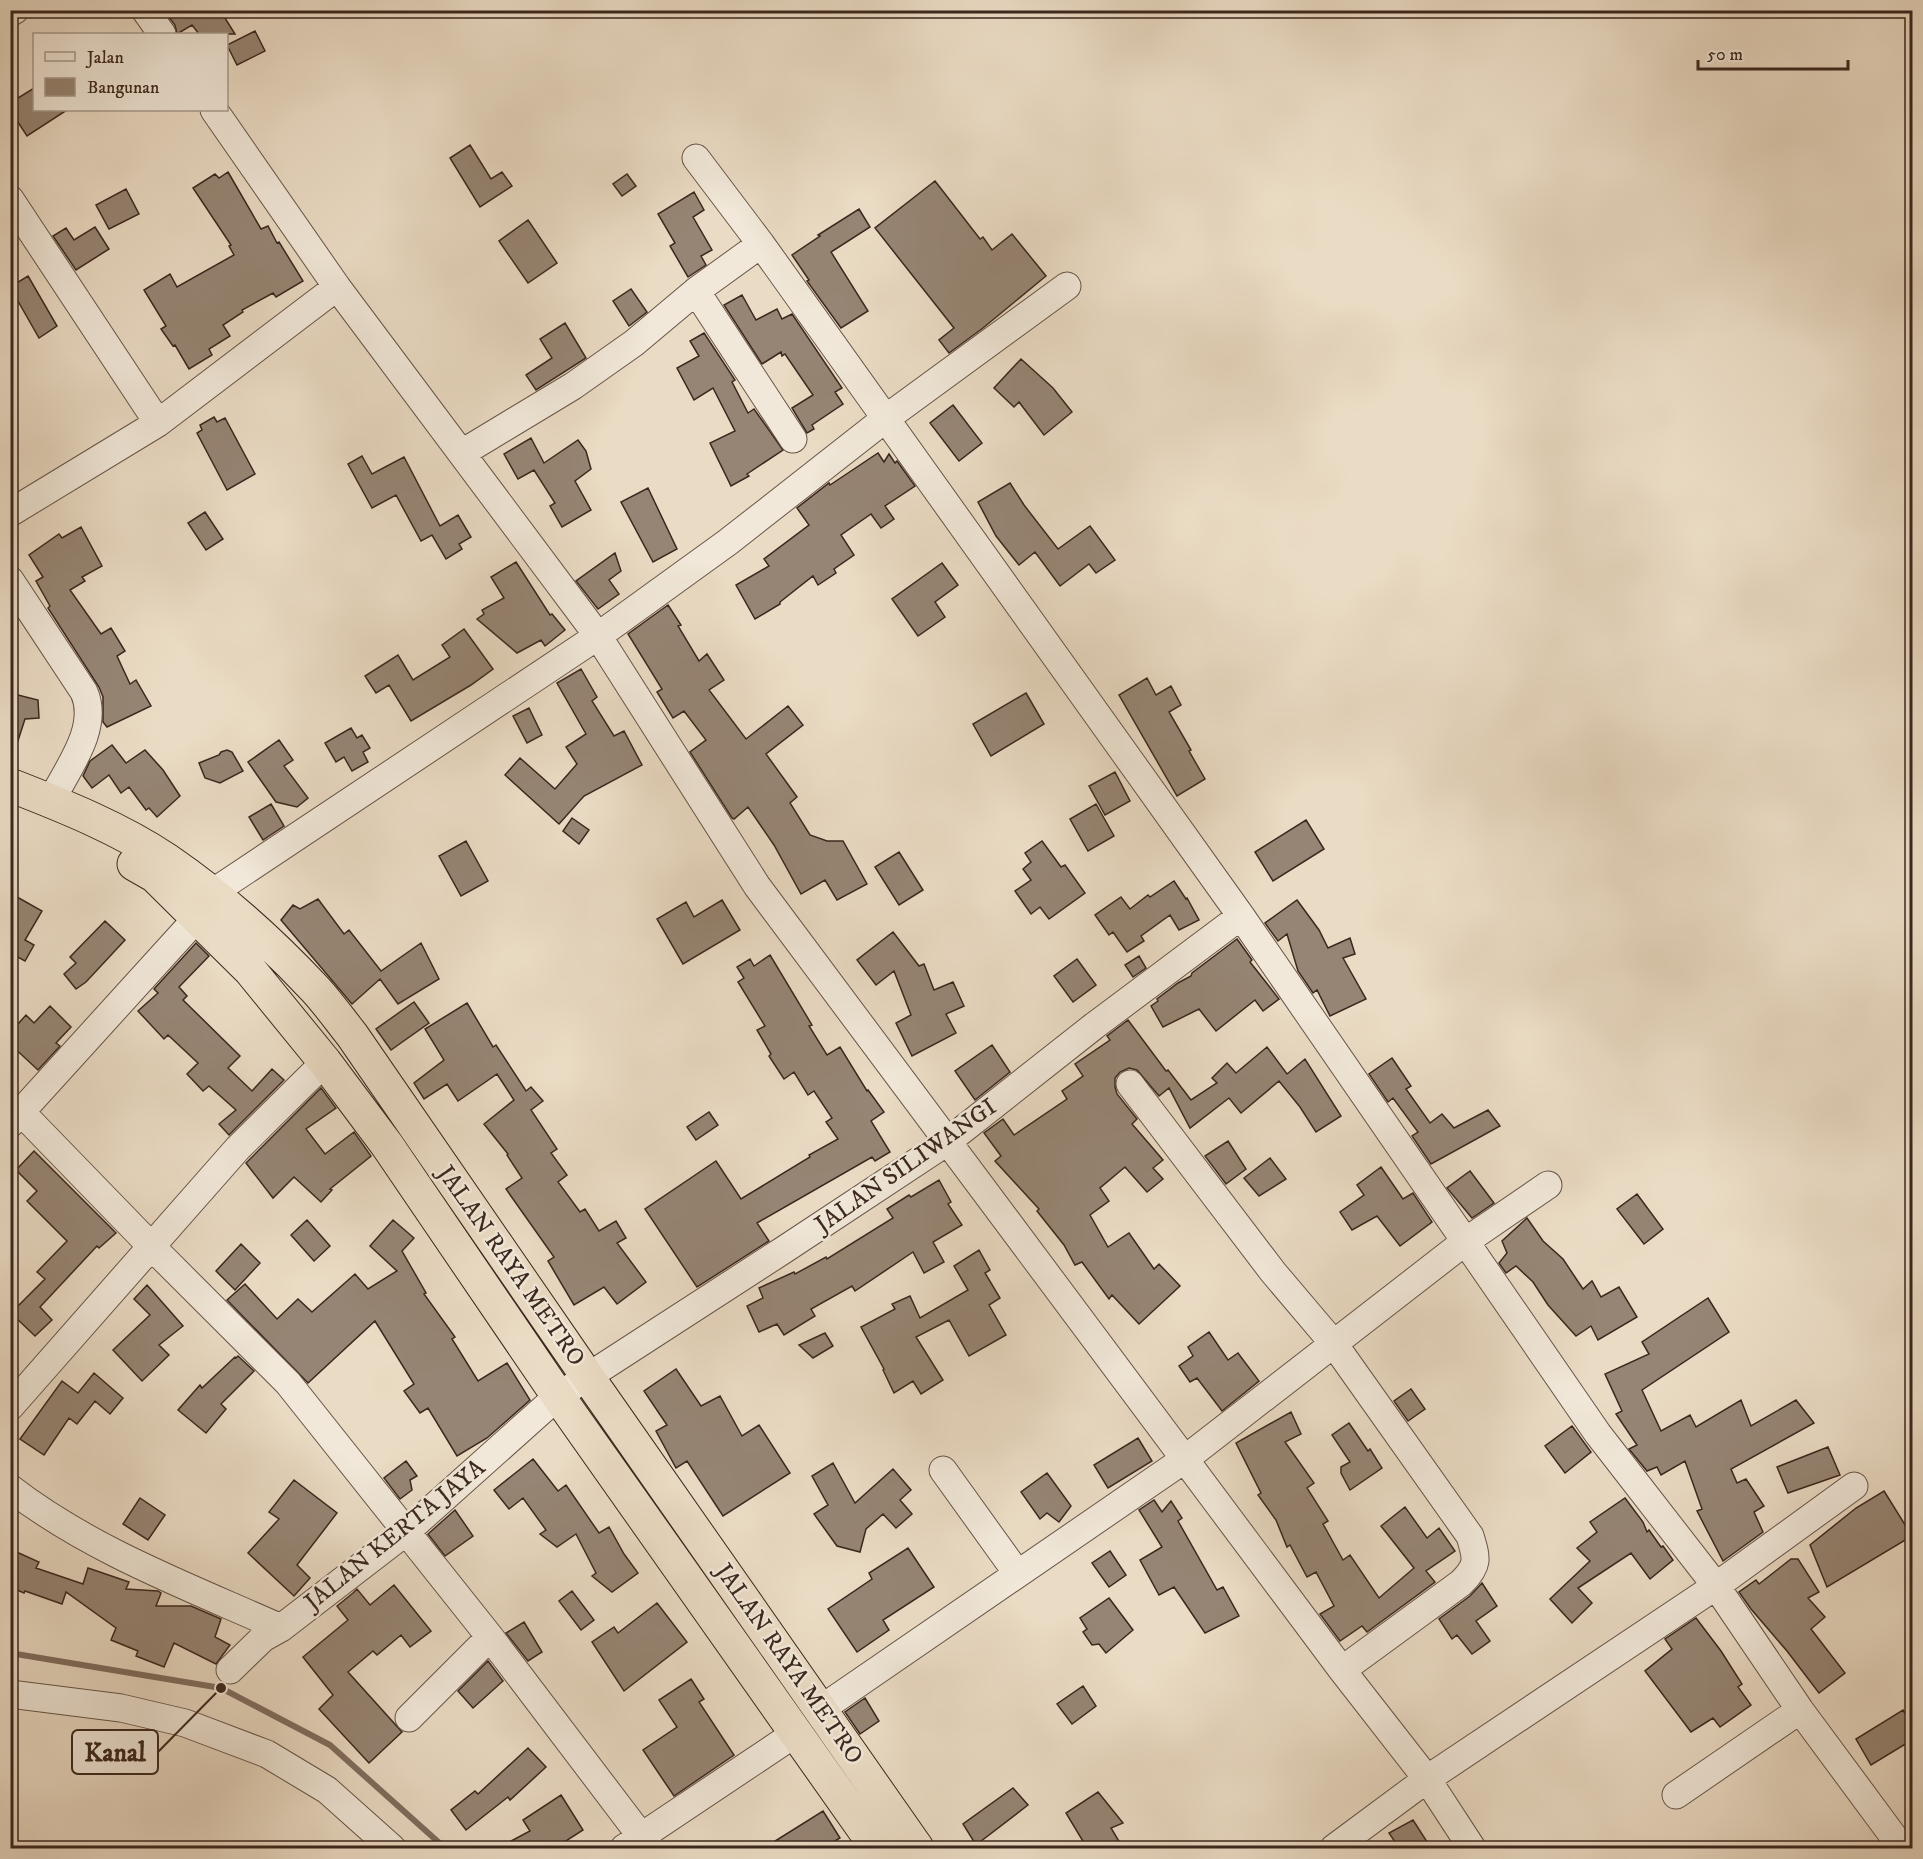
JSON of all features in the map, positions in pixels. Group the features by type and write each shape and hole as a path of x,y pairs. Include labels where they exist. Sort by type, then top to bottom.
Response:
{"highway":[{"name":"JALAN RAYA METRO","path":"10,784 104,825 165,859 205,906 261,935 316,990 352,1035 917,1848"},
{"path":"10,805 43,816 97,843 205,906 250,970 325,1062 387,1145 558,1396 877,1848"}],"street":[{"path":"10,13 15,10"},
{"path":"146,10 161,33"},
{"path":"215,111 337,287 598,636 757,885 1342,1670 1427,1779 1472,1848"},
{"path":"696,158 761,244 1241,916 1598,1434 1716,1586 1800,1710 1902,1848"},
{"path":"10,199 158,423"},
{"path":"462,453 573,386 634,343 696,291 761,244"},
{"path":"796,1733 639,1845 490,1637 288,1383 14,1114 205,906 598,636 728,542 885,419 1067,286"},
{"path":"10,513 158,423 337,287"},
{"path":"696,291 793,439"},
{"path":"10,580 84,692 88,702 89,721 85,735 51,801"},
{"name":"JALAN SILIWANGI","path":"558,1396 947,1142 1103,1019 1241,916"},
{"path":"10,1407 238,1148 325,1062"},
{"path":"1130,1084 1273,1272 1334,1344 1470,1536 1476,1556 1473,1571 1461,1583 1342,1670"},
{"path":"822,1709 1185,1459 1466,1241 1548,1185"},
{"name":"JALAN KERTA JAYA","path":"230,1670 264,1638 281,1628 407,1531 558,1396"},
{"path":"943,1470 1017,1573"},
{"path":"1334,1848 1427,1779 1716,1586 1854,1486"},
{"path":"10,1488 39,1510 134,1562 281,1628"},
{"path":"410,1718 490,1637"},
{"path":"10,1694 122,1708 185,1723 267,1754 327,1790 392,1848"},
{"path":"1676,1795 1800,1710"}],"building":[{"path":"176,10 220,10 235,34 198,33 192,25 177,33 175,25 168,16"},
{"path":"255,31 265,51 237,65 228,44"},
{"path":"33,89 33,111 65,111 27,136 10,110 10,103"},
{"path":"470,145 491,179 502,172 512,186 480,207 450,158"},
{"path":"228,172 261,229 268,226 303,281 276,297 273,293 242,310 243,312 223,325 230,336 209,349 212,355 189,369 175,345 173,346 161,329 166,326 144,290 170,274 177,287 234,255 229,246 231,245 193,188 215,174 219,178"},
{"path":"627,174 636,186 622,196 613,184"},
{"path":"935,181 980,239 983,237 992,250 1012,234 1046,276 949,353 939,340 954,328 875,228"},
{"path":"126,189 139,214 109,229 96,205"},
{"path":"694,192 704,210 693,217 712,250 701,256 706,265 688,277 670,246 675,243 658,214"},
{"path":"859,209 870,227 831,252 868,311 841,328 807,281 809,280 792,255"},
{"path":"528,220 557,263 528,283 499,241"},
{"path":"95,227 109,249 76,270 53,236 66,228 74,240"},
{"path":"28,276 57,326 39,338 10,287"},
{"path":"631,289 647,312 629,326 613,301"},
{"path":"742,295 756,320 777,309 782,319 792,314 842,388 835,392 843,404 812,425 814,429 807,433 792,408 813,395 785,354 782,356 781,352 762,364 724,305"},
{"path":"565,323 586,358 536,390 526,375 552,358 540,339"},
{"path":"704,333 735,380 732,382 748,413 754,409 783,450 747,474 749,476 731,486 710,443 735,431 713,388 694,400 677,368 699,356 690,341"},
{"path":"1021,359 1053,388 1072,412 1044,435 1019,402 1014,407 994,388"},
{"path":"953,405 982,443 959,461 930,423"},
{"path":"214,417 217,422 225,418 255,474 227,490 197,433 202,430 200,425"},
{"path":"531,438 544,463 578,440 586,451 591,469 575,481 591,510 562,527 550,506 555,503 534,470 518,479 504,454"},
{"path":"878,453 884,462 889,454 895,463 897,461 915,486 885,506 894,519 881,528 871,514 841,535 854,555 834,569 836,573 818,585 813,576 780,604 755,619 736,585 769,566 764,559 809,525 797,508 829,483 830,485"},
{"path":"362,456 372,474 404,457 440,526 458,515 471,537 459,544 462,549 446,559 432,535 421,541 396,495 372,508 348,464"},
{"path":"1010,483 1058,549 1090,526 1115,560 1096,573 1089,564 1060,586 1035,552 1019,565 996,536 978,502"},
{"path":"648,488 677,549 653,562 621,502"},
{"path":"205,512 223,539 206,550 188,523"},
{"path":"81,527 102,566 82,577 85,581 70,590 101,634 111,628 125,651 117,656 130,684 136,680 151,706 107,727 103,722 103,697 99,687 48,608 50,606 36,581 43,577 29,555 59,534 62,538"},
{"path":"615,553 621,571 609,580 619,594 598,609 576,581"},
{"path":"516,562 550,615 552,614 565,630 545,646 541,640 517,653 477,619 484,614 482,610 504,598 491,577"},
{"path":"942,563 958,585 935,602 945,617 918,636 892,599"},
{"path":"668,605 699,661 707,654 724,680 709,690 746,739 788,706 803,725 766,754 797,797 790,803 810,835 827,841 843,841 867,884 837,900 825,880 801,894 774,845 748,807 734,819 732,818 690,752 706,740 684,711 673,718 657,692 662,689 628,634"},
{"path":"464,629 493,669 411,721 389,685 376,693 365,676 398,655 413,680 450,657 442,645"},
{"path":"581,669 597,697 592,701 614,736 624,731 642,765 584,796 559,824 505,775 520,758 555,789 577,764 566,747 586,734 557,683"},
{"path":"1147,678 1156,695 1171,686 1181,705 1169,712 1205,779 1177,796 1119,695"},
{"path":"10,693 38,700 39,718 25,719 14,753 10,753"},
{"path":"1026,693 1044,724 991,756 973,724"},
{"path":"529,708 542,735 527,743 513,716"},
{"path":"351,728 357,738 362,735 370,748 363,752 368,762 352,771 344,757 336,762 325,743"},
{"path":"279,740 293,760 284,766 308,798 297,807 276,802 248,762"},
{"path":"112,745 126,763 145,750 163,770 180,796 157,817 149,808 146,810 129,787 121,793 109,775 92,788 83,776 90,761"},
{"path":"227,750 232,752 243,771 220,783 205,778 199,763"},
{"path":"1115,772 1130,801 1105,815 1089,786"},
{"path":"271,804 284,826 263,840 249,817"},
{"path":"1096,804 1114,836 1088,851 1070,819"},
{"path":"572,818 589,830 579,844 563,831"},
{"path":"1306,820 1324,849 1273,881 1255,852"},
{"path":"466,841 488,881 461,896 439,856"},
{"path":"1042,841 1061,867 1065,865 1085,893 1049,919 1040,907 1031,914 1015,891 1031,880 1023,869 1031,862 1025,853"},
{"path":"899,852 923,890 899,905 875,867"},
{"path":"1174,881 1199,920 1179,930 1170,915 1141,936 1144,941 1127,952 1113,932 1109,935 1095,915 1121,897 1130,909 1148,895 1150,897"},
{"path":"10,893 42,911 25,940 34,945 25,961 16,956 10,966"},
{"path":"318,899 344,934 349,930 381,971 421,943 439,979 398,1004 380,979 352,1004 281,920 293,905 300,909"},
{"path":"722,900 740,930 683,964 657,919 686,902 694,917"},
{"path":"1297,900 1319,930 1328,948 1350,938 1355,954 1343,958 1366,999 1330,1016 1317,990 1313,993 1298,971 1287,934 1278,941 1265,923"},
{"path":"105,921 125,940 86,982 76,989 64,974 76,963 70,957"},
{"path":"893,932 919,966 924,964 934,990 953,982 964,1006 946,1014 956,1033 912,1056 896,1023 911,1015 894,971 876,985 857,960"},
{"path":"1237,939 1252,960 1250,962 1279,999 1263,1011 1255,1000 1216,1031 1199,1009 1163,1027 1151,1006 1158,1001 1157,999 1191,976"},
{"path":"196,943 209,956 179,987 187,996 183,1000 240,1056 228,1068 252,1091 272,1069 284,1080 229,1135 219,1124 236,1110 209,1086 203,1091 187,1074 198,1063 168,1035 164,1039 138,1011 158,993 154,989"},
{"path":"770,955 812,1025 809,1026 827,1055 840,1047 867,1091 884,1112 871,1121 890,1152 875,1161 872,1157 757,1223 769,1241 697,1287 645,1209 716,1161 741,1199 838,1139 826,1122 832,1118 814,1091 808,1095 794,1072 784,1079 769,1056 771,1054 757,1030 765,1026 738,982 744,978 737,967 750,959 754,966"},
{"path":"1139,956 1146,968 1133,977 1125,965"},
{"path":"1077,959 1096,985 1073,1002 1054,976"},
{"path":"414,1002 429,1023 391,1050 376,1029"},
{"path":"467,1003 493,1047 496,1045 526,1091 531,1087 543,1101 531,1110 557,1149 551,1153 567,1175 558,1182 580,1212 585,1209 599,1231 616,1221 626,1238 617,1243 646,1282 617,1304 604,1287 574,1305 548,1261 554,1257 506,1189 522,1178 508,1154 484,1124 514,1100 497,1074 458,1101 447,1084 424,1099 414,1083 444,1060 425,1029"},
{"path":"50,1006 71,1027 56,1043 60,1046 38,1070 10,1044 10,1033 26,1015 34,1023"},
{"path":"1128,1020 1191,1100 1217,1083 1212,1078 1227,1063 1236,1073 1267,1047 1287,1074 1305,1059 1341,1116 1316,1132 1279,1081 1241,1113 1229,1098 1190,1128 1169,1088 1159,1096 1137,1070 1129,1068 1120,1072 1115,1078 1117,1094 1137,1119 1132,1124 1163,1160 1153,1168 1163,1179 1147,1192 1125,1167 1100,1188 1109,1201 1090,1215 1108,1247 1129,1233 1154,1269 1159,1264 1180,1286 1139,1324 1112,1295 1109,1299 1082,1262 1075,1265 1064,1245 1037,1211 1039,1209 995,1161 1001,1156 984,1133 1003,1119 1014,1135 1067,1099 1062,1091 1083,1076 1075,1064 1110,1040 1107,1036"},
{"path":"992,1045 1010,1072 975,1100 955,1071"},
{"path":"1392,1058 1411,1086 1406,1089 1430,1123 1442,1114 1454,1128 1488,1110 1500,1126 1431,1164 1412,1136 1418,1132 1393,1098 1388,1102 1369,1074"},
{"path":"321,1088 336,1108 306,1129 325,1154 354,1132 371,1156 330,1189 332,1190 321,1202 294,1177 273,1198 246,1163"},
{"path":"709,1112 718,1125 696,1140 687,1127"},
{"path":"1228,1141 1246,1169 1226,1184 1205,1156"},
{"path":"34,1151 116,1233 99,1248 97,1246 40,1307 52,1320 35,1336 11,1313 45,1279 37,1272 67,1241 27,1201 37,1191 16,1170"},
{"path":"1270,1158 1286,1179 1259,1196 1244,1178"},
{"path":"1381,1167 1403,1199 1413,1193 1432,1222 1400,1246 1377,1216 1352,1230 1340,1212 1364,1195 1357,1185"},
{"path":"1470,1171 1494,1203 1472,1218 1447,1188"},
{"path":"939,1180 951,1202 948,1204 962,1225 933,1242 944,1262 924,1273 913,1252 855,1291 852,1286 811,1309 815,1316 784,1335 777,1324 759,1332 747,1306 763,1298 759,1288 794,1272 795,1274 826,1257 827,1259 893,1218 887,1209"},
{"path":"1637,1194 1663,1229 1644,1244 1617,1209"},
{"path":"1527,1218 1543,1241 1563,1259 1583,1289 1592,1281 1601,1297 1619,1287 1637,1317 1598,1340 1591,1326 1576,1336 1548,1305 1533,1282 1516,1266 1506,1273 1499,1263 1507,1253 1502,1241"},
{"path":"307,1220 330,1246 314,1261 291,1235"},
{"path":"393,1220 414,1238 402,1251 426,1293 424,1294 455,1337 452,1339 478,1381 507,1363 530,1400 487,1438 457,1456 428,1408 420,1413 404,1391 414,1384 375,1321 308,1383 227,1300 245,1284 277,1319 298,1299 312,1312 355,1274 368,1289 397,1271 370,1246"},
{"path":"241,1244 260,1263 235,1290 216,1271"},
{"path":"979,1250 990,1270 985,1273 1000,1298 989,1305 1006,1335 969,1356 949,1320 916,1337 943,1380 921,1394 913,1381 894,1393 861,1327 895,1309 892,1304 910,1296 920,1318 968,1290 954,1266"},
{"path":"147,1285 183,1326 159,1345 169,1355 142,1381 113,1350 150,1315 134,1299"},
{"path":"1708,1298 1729,1332 1642,1390 1661,1431 1690,1415 1696,1427 1741,1400 1751,1426 1796,1400 1814,1423 1731,1469 1737,1483 1746,1479 1764,1506 1754,1512 1763,1532 1723,1561 1697,1511 1702,1509 1685,1461 1661,1475 1657,1467 1647,1471 1629,1449 1637,1445 1616,1414 1622,1411 1605,1374 1649,1354 1642,1342"},
{"path":"1209,1332 1228,1360 1238,1353 1259,1381 1222,1411 1197,1378 1190,1382 1179,1366 1193,1356 1188,1347"},
{"path":"825,1333 833,1346 813,1358 799,1345"},
{"path":"238,1356 254,1371 221,1404 226,1409 206,1433 178,1410 200,1385 202,1388"},
{"path":"676,1369 701,1406 720,1396 742,1436 759,1425 790,1473 723,1516 687,1461 676,1468 656,1431 667,1425 644,1391"},
{"path":"94,1373 123,1398 110,1414 95,1401 77,1424 69,1418 44,1455 20,1439 62,1381 78,1393"},
{"path":"1411,1389 1425,1409 1408,1421 1394,1401"},
{"path":"1291,1412 1301,1434 1285,1442 1314,1483 1307,1488 1328,1521 1323,1524 1343,1560 1350,1555 1379,1598 1414,1568 1381,1526 1405,1507 1427,1538 1439,1528 1455,1551 1426,1571 1435,1582 1367,1632 1362,1626 1340,1641 1320,1614 1334,1606 1316,1572 1307,1577 1290,1545 1287,1547 1276,1520 1258,1495 1261,1493 1236,1443"},
{"path":"1349,1423 1382,1468 1350,1490 1341,1473 1341,1467 1350,1462 1332,1435"},
{"path":"1572,1426 1591,1452 1565,1473 1545,1446"},
{"path":"1138,1438 1152,1461 1108,1488 1094,1465"},
{"path":"1828,1447 1840,1475 1788,1493 1777,1467"},
{"path":"533,1459 558,1491 566,1485 599,1533 609,1527 638,1573 612,1592 592,1576 596,1573 576,1534 557,1547 540,1534 546,1530 523,1498 509,1509 494,1490"},
{"path":"406,1461 417,1476 410,1480 412,1490 400,1499 384,1478"},
{"path":"833,1463 855,1503 893,1469 911,1490 900,1500 912,1514 896,1528 883,1514 866,1529 860,1552 837,1546 814,1514 828,1505 812,1476"},
{"path":"1047,1473 1071,1506 1059,1522 1047,1513 1040,1519 1021,1492"},
{"path":"294,1480 337,1513 297,1565 310,1578 294,1596 248,1553 279,1519 269,1512"},
{"path":"1884,1491 1912,1536 1827,1587 1810,1545 1856,1508"},
{"path":"140,1498 165,1515 148,1540 123,1524"},
{"path":"1625,1498 1643,1522 1647,1532 1649,1530 1673,1560 1650,1579 1631,1553 1578,1588 1592,1603 1572,1623 1550,1599 1590,1561 1577,1548 1597,1532 1590,1522"},
{"path":"1154,1500 1162,1512 1171,1501 1182,1518 1178,1521 1217,1590 1223,1587 1239,1616 1205,1633 1174,1587 1159,1595 1140,1560 1162,1547 1139,1510"},
{"path":"455,1510 473,1536 445,1556 428,1534"},
{"path":"908,1548 934,1587 883,1620 889,1630 857,1652 828,1609 872,1579 869,1573"},
{"path":"10,1549 39,1562 36,1568 83,1584 88,1568 129,1582 126,1589 158,1591 161,1593 156,1606 191,1606 221,1619 215,1637 230,1645 216,1664 174,1643 164,1667 136,1656 138,1651 111,1640 116,1628 66,1592 62,1604 10,1587"},
{"path":"1110,1551 1126,1575 1109,1587 1092,1563"},
{"path":"1791,1559 1798,1559 1819,1592 1808,1598 1825,1617 1811,1629 1845,1673 1819,1693 1739,1592 1756,1580 1759,1584"},
{"path":"1482,1583 1497,1606 1476,1621 1490,1641 1472,1654 1457,1635 1452,1639 1439,1619 1470,1596"},
{"path":"394,1585 431,1631 410,1647 401,1635 377,1655 373,1651 348,1672 402,1732 369,1763 319,1709 333,1695 303,1657 348,1620 337,1606 357,1589 370,1605"},
{"path":"572,1591 594,1620 581,1630 559,1601"},
{"path":"1109,1598 1133,1630 1106,1653 1099,1644 1092,1645 1083,1632 1087,1629 1080,1618"},
{"path":"657,1603 687,1642 624,1691 592,1642 614,1627 618,1633"},
{"path":"1696,1618 1742,1684 1738,1687 1751,1705 1720,1727 1713,1718 1691,1732 1645,1671 1672,1649 1665,1639"},
{"path":"524,1622 542,1652 528,1661 506,1633"},
{"path":"488,1661 503,1681 473,1708 458,1691"},
{"path":"691,1679 704,1699 699,1702 734,1755 674,1796 643,1750 677,1727 659,1700"},
{"path":"1083,1686 1096,1706 1072,1724 1057,1704"},
{"path":"865,1698 879,1721 860,1734 845,1712"},
{"path":"1903,1710 1912,1725 1912,1740 1871,1765 1856,1739"},
{"path":"528,1748 546,1767 510,1800 508,1797 466,1830 451,1810 475,1791 478,1794"},
{"path":"1013,1788 1028,1805 976,1845 963,1824"},
{"path":"1098,1792 1123,1823 1111,1828 1123,1848 1087,1848 1066,1813"},
{"path":"561,1795 583,1830 555,1848 498,1848 530,1831 523,1820"},
{"path":"823,1811 840,1838 823,1848 764,1848"},
{"path":"1413,1820 1431,1848 1399,1848 1389,1833"}],"waterway":[{"path":"10,1653 221,1688 330,1745 445,1848"}],"place":[{"name":"Kanal","path":"221,1688"}]}
